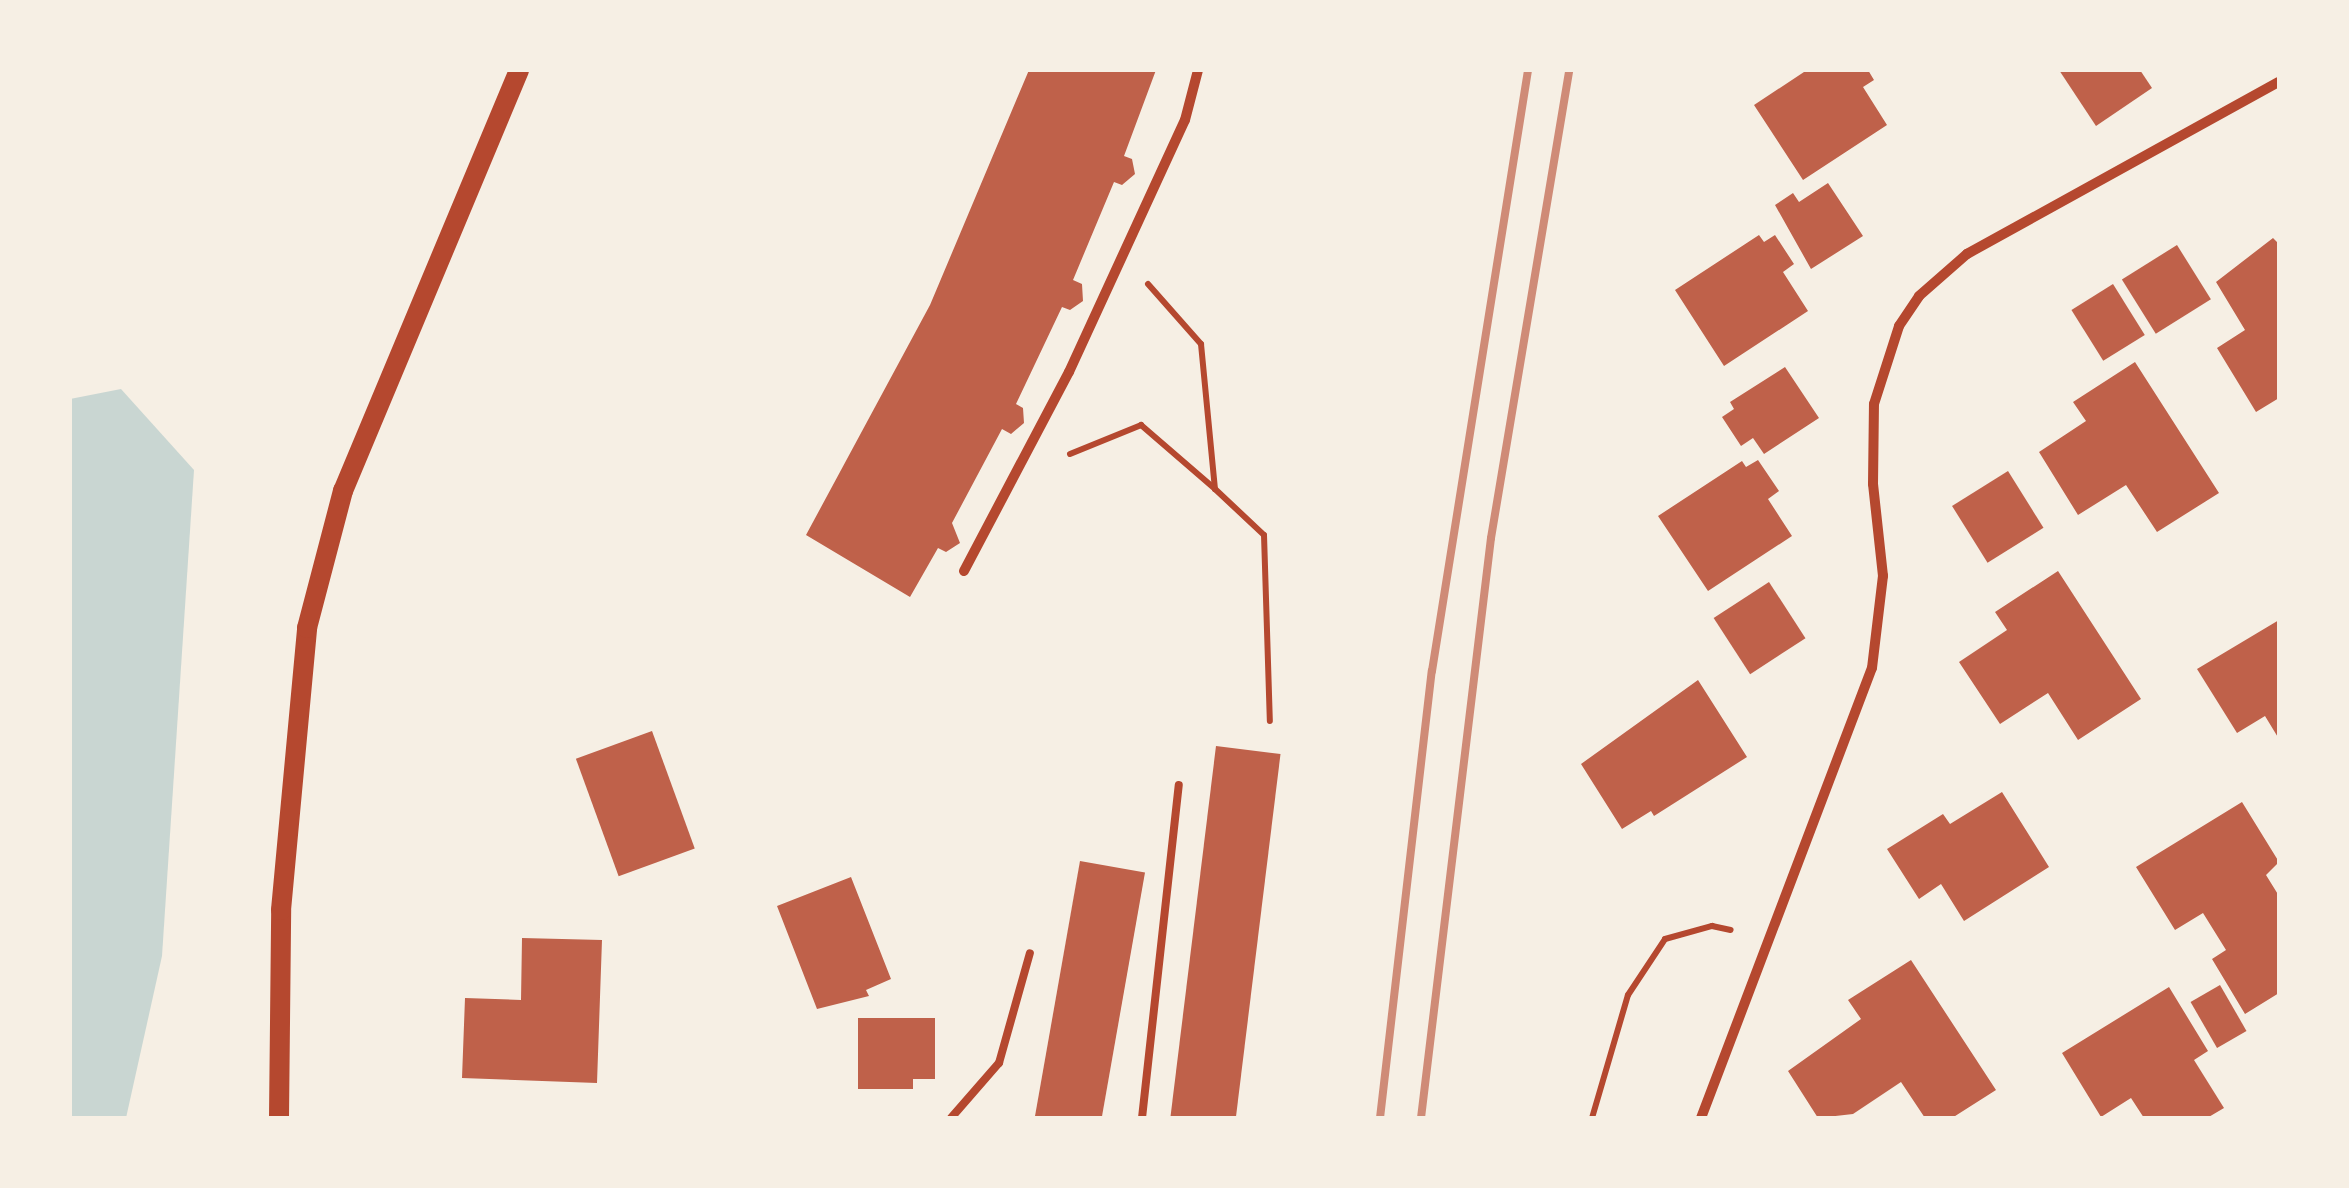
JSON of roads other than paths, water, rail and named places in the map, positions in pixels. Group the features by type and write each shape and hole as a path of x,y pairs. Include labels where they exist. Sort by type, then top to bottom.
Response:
{"main road":[{"path":"279,1118 281,910 307,628 342,491 519,70"}],"street":[{"path":"964,571 1123,255 1185,120 1198,70"},
{"path":"1701,1118 1872,668 1882,576 1872,484 1874,404 1899,326 1919,296 1967,254 2279,82"}],"lane":[{"path":"1142,1118 1179,785"},
{"path":"951,1118 999,1063 1030,953"}],"railway":[{"path":"1380,1118 1432,671 1528,70"},
{"path":"1421,1118 1491,538 1569,70"}]}
